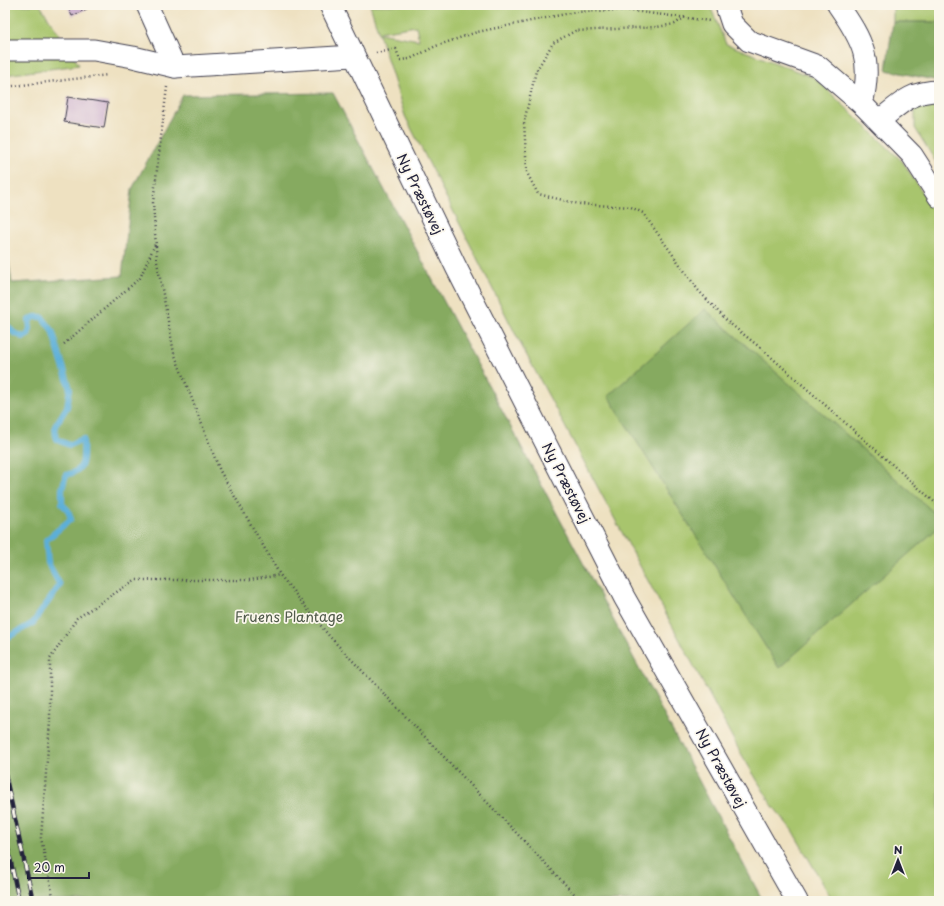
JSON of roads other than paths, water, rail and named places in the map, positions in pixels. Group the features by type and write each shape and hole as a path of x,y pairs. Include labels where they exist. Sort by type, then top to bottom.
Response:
{"street":[{"path":"147,5 175,68"},
{"name":"Ny Præstøvej","path":"330,5 353,56 456,267 624,597 797,901"},
{"path":"838,5 857,32 866,56 867,83 862,104"},
{"path":"729,17 749,41 818,66 880,120 912,155 939,197"},
{"path":"5,50 94,50 133,57 175,68 353,56"},
{"path":"880,120 911,96 929,91 939,91"}],"waterway":[{"path":"5,270 5,286"},
{"path":"5,323 14,333 23,337 28,335 30,329 29,320 35,317 42,317 52,330 70,389 67,407 55,426 56,439 69,445 83,439 83,457 81,466 78,470 66,475 62,489 62,504 68,510 71,519 46,540 48,563 60,585 33,623 5,639"}],"railway":[{"path":"5,774 33,901"},
{"path":"5,834 19,901"}],"park label":[{"name":"Fruens Plantage","path":"289,617"}]}
